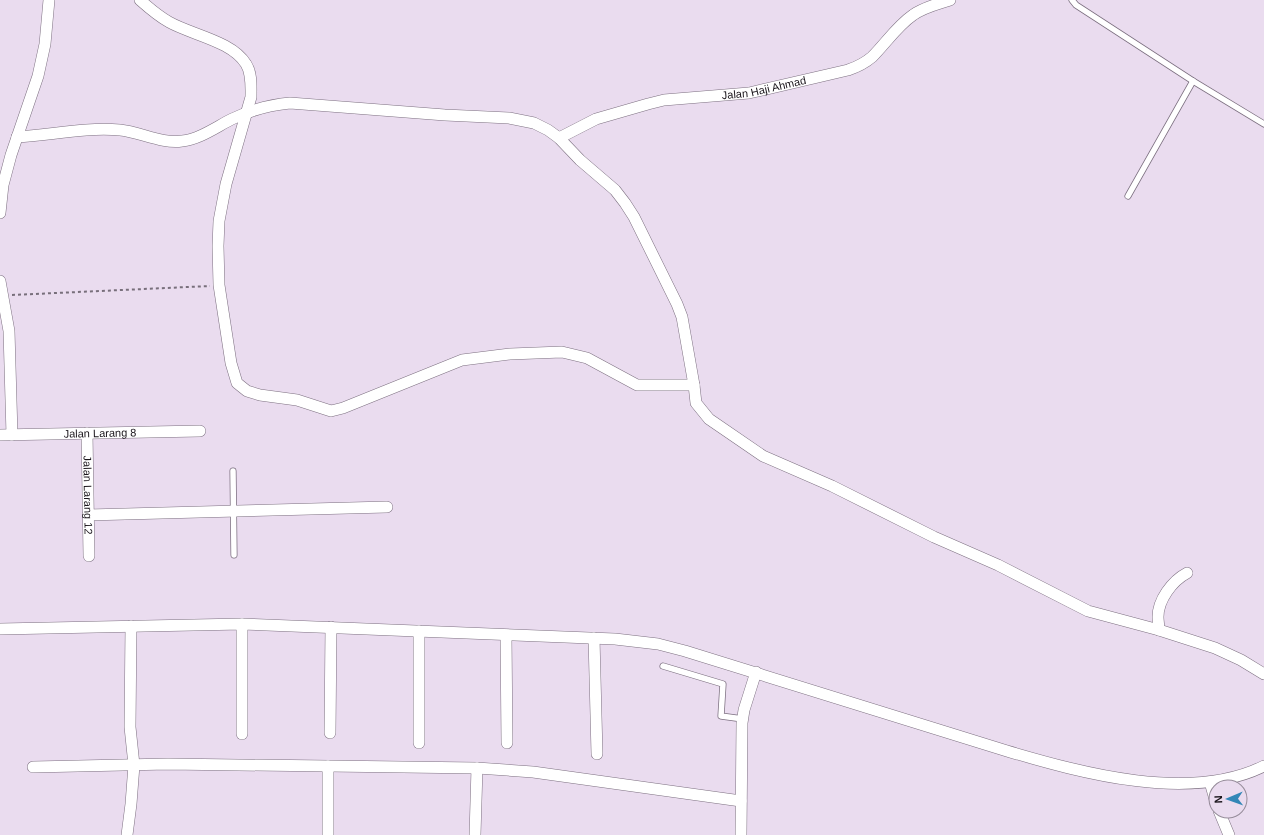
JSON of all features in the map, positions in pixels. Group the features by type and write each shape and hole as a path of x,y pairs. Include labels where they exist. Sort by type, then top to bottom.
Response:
{"street":[{"path":"0,213 3,185 17,137 38,76 45,44 49,0"},
{"path":"140,0 153,12 170,23 229,48 240,56 248,66 252,84 251,97 226,184 219,221 218,246 219,285 231,363 237,383 246,391 260,395 297,400 331,411 343,408 462,360 510,354 562,352 587,358 637,385 694,385"},
{"name":"Jalan Haji Ahmad","path":"559,138 596,119 664,100 749,93 860,66 914,14 950,0"},
{"path":"17,137 104,130 134,132 171,141 182,141 198,137 247,113 267,106 290,103 445,115 509,118 534,123 548,130 559,138 580,160 615,190 634,217 682,317 696,403 709,419 763,456 832,486 934,536 998,565 1088,611 1159,630 1215,648 1241,660 1264,674"},
{"path":"0,282 9,330 12,436"},
{"name":"Jalan Larang 8","path":"0,435 12,436 200,431"},
{"name":"Jalan Larang 12","path":"86,433 89,556"},
{"path":"88,515 387,507"},
{"path":"1159,630 1158,616 1162,601 1167,592 1180,577 1186,574"},
{"path":"242,624 242,734"},
{"path":"0,629 242,624 640,641 658,644 756,672 1053,765 1103,776 1169,782 1208,782"},
{"path":"126,835 131,804 134,765 130,727 131,626"},
{"path":"330,733 332,627"},
{"path":"419,632 419,743"},
{"path":"506,635 507,743"},
{"path":"594,638 597,754"},
{"path":"741,835 743,719 744,710 756,672"},
{"path":"33,767 270,765 477,768 533,772 741,801"},
{"path":"328,766 328,835"},
{"path":"1224,779 1246,774 1264,766"},
{"path":"475,835 477,768"},
{"path":"1222,819 1228,835"}],"lane":[{"path":"1072,0 1076,5 1193,81 1264,124"},
{"path":"1128,196 1193,81"},
{"path":"233,471 234,555"},
{"path":"663,666 723,684 721,716 743,719"}],"path":[{"path":"2,296 219,285"}]}
